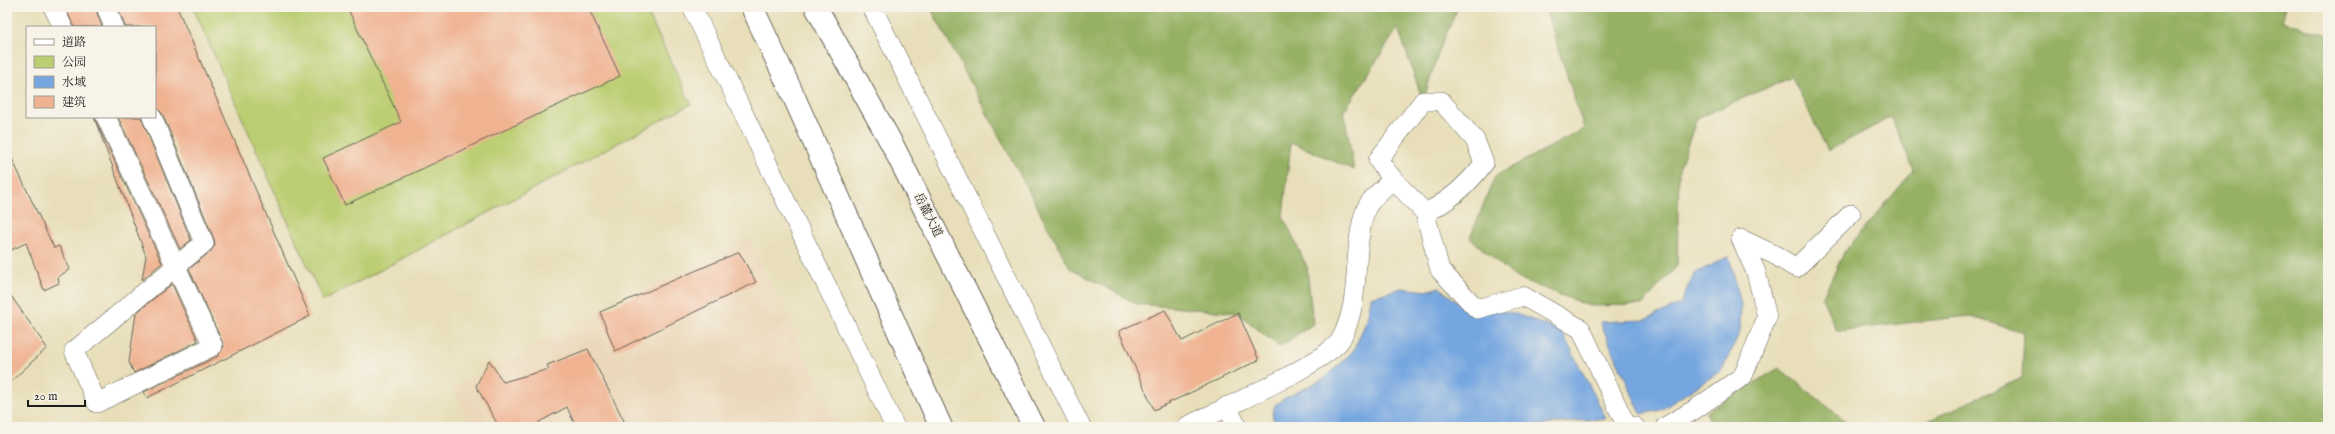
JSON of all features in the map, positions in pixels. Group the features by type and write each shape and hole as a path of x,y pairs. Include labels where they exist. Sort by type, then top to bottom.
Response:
{"highway":[{"path":"752,7 794,97 941,427"},
{"name":"岳麓大道","path":"816,7 892,144 1034,427"}],"street":[{"path":"53,7 62,26"},
{"path":"106,7 114,26"},
{"path":"692,7 895,427"},
{"path":"872,7 1082,427"},
{"path":"1425,213 1444,203 1471,181 1484,163 1475,140 1441,101 1423,101 1378,160 1393,180 1425,213 1440,270 1477,309 1523,296 1582,329 1626,427"},
{"path":"106,118 177,266 213,346 97,403 74,352 177,266 204,243 152,118"},
{"path":"1186,427 1311,364 1341,340 1354,306 1358,253 1367,207 1393,180"},
{"path":"1665,427 1694,410 1744,376 1767,317 1756,272 1741,239 1775,254 1796,268 1851,214"},
{"path":"1227,406 1237,427"}],"shaded area":[{"path":"748,237 839,427 471,427 452,388"}],"green space":[{"path":"193,7 645,7 691,104 323,301"},
{"path":"930,7 1458,7 1439,51 1423,101 1398,28 1344,111 1354,170 1291,142 1283,216 1307,267 1313,324 1279,347 1238,313 1137,304 1070,268"},
{"path":"1545,7 2286,7 2282,21 2328,35 2328,427 1914,427 2022,378 2024,332 1968,316 1837,331 1822,298 1845,251 1914,170 1891,117 1828,151 1792,77 1697,118 1679,169 1677,266 1642,305 1589,306 1515,277 1470,238 1495,176 1584,129"},
{"path":"1779,368 1853,427 1713,427 1706,412"}],"water":[{"path":"1729,256 1741,304 1740,332 1722,370 1661,410 1641,414 1600,322 1645,320 1680,304 1694,274"},
{"path":"1440,287 1457,301 1466,305 1516,314 1562,332 1606,418 1523,427 1276,427 1272,414 1275,405 1285,398 1325,378 1353,351 1367,320 1371,297 1402,288 1426,291"}],"building":[{"path":"65,7 95,7 102,26 74,26"},
{"path":"118,7 177,7 310,316 147,398 144,392 218,356 224,346 189,269 211,251 215,245 214,239 162,113 156,108 156,26 125,26"},
{"path":"347,7 588,7 620,76 345,205 323,158 401,122"},
{"path":"94,118 162,263 142,280 146,256"},
{"path":"118,118 141,118 191,240 180,249"},
{"path":"7,148 54,248 59,246 70,269 58,277 59,283 44,290 26,243 7,252"},
{"path":"739,252 756,282 615,351 600,312"},
{"path":"172,284 198,341 134,373 129,362 136,313"},
{"path":"7,290 47,348 7,385"},
{"path":"1165,310 1182,341 1238,313 1259,360 1154,410 1119,331"},
{"path":"588,349 627,427 576,427 567,407 539,422 540,427 499,427 476,386 489,360 503,382 549,369 547,365"}]}
